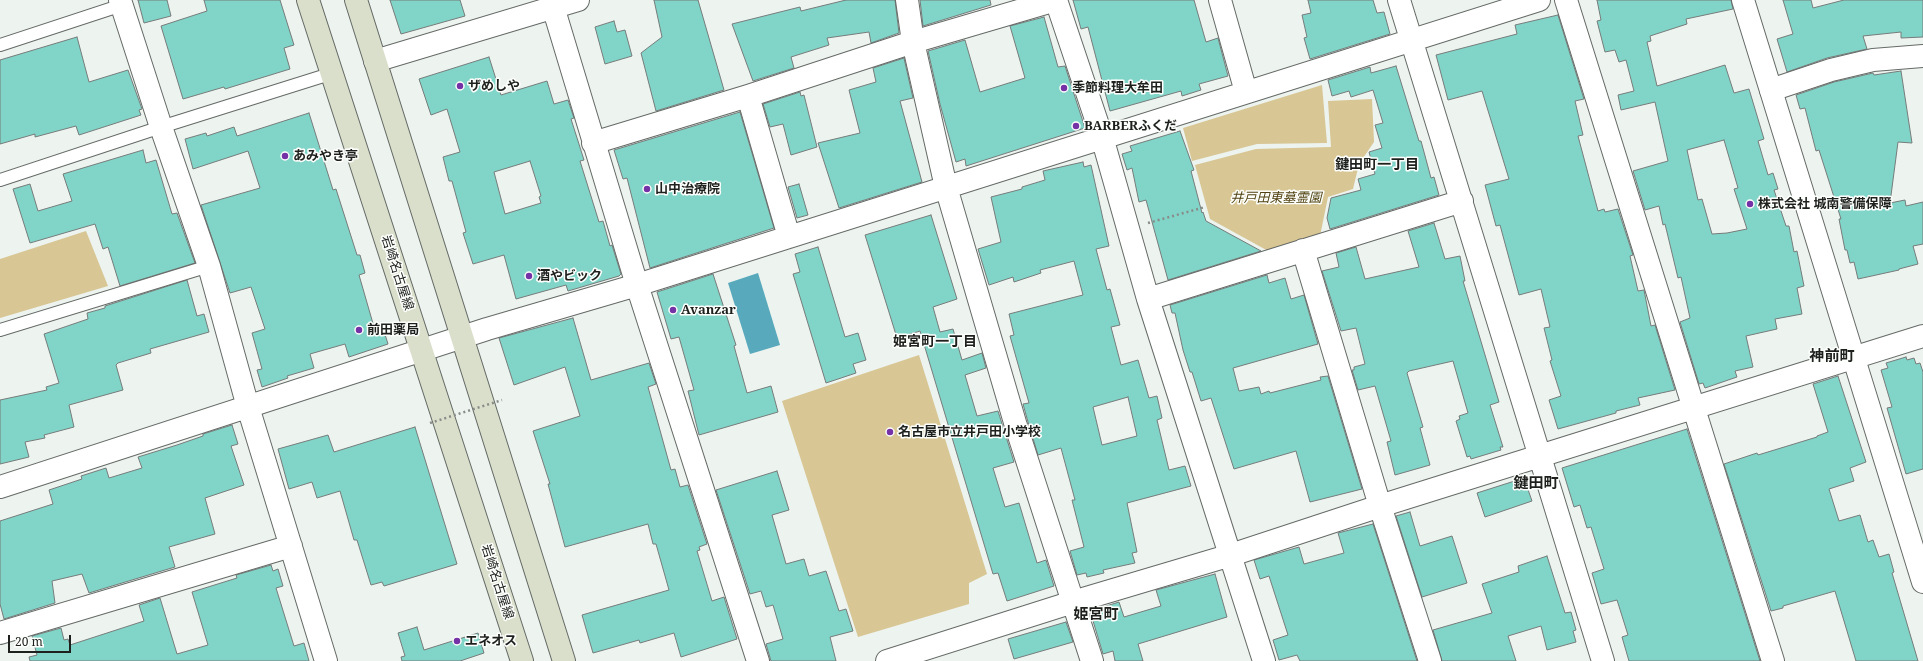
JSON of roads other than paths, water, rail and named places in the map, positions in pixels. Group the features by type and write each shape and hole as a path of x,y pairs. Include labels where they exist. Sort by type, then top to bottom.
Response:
{"main road":[{"name":"岩崎名古屋線","path":"308,0 333,73 522,661"},
{"path":"356,0 564,661"}],"street":[{"path":"375,61 552,4 578,0"},
{"path":"907,0 913,42 946,187 1016,426 1092,661"},
{"path":"593,143 748,96 913,42 1056,0 1102,137 1148,299 1264,661"},
{"path":"1220,0 1246,92"},
{"path":"1399,0 1603,661"},
{"path":"0,487 463,338 637,286 1102,137 1412,42 1539,0"},
{"path":"1566,0 1773,661"},
{"path":"1743,0 1923,582"},
{"path":"121,2 161,127 209,266 248,407 326,661"},
{"path":"552,4 637,286 758,661"},
{"path":"1772,90 1831,70 1873,60 1923,56"},
{"path":"748,96 789,237"},
{"path":"1148,299 1462,201"},
{"path":"1303,250 1380,506 1430,661"},
{"path":"887,661 918,657 1073,602 1231,555 1380,506 1923,336"},
{"path":"0,633 291,546"}],"lane":[{"path":"0,45 121,2"},
{"path":"0,180 161,127 333,73"},
{"path":"0,330 209,266"}],"water":[{"path":"758,273 780,345 750,354 728,283"}],"place":[{"name":"ザめしや","path":"460,86"},
{"name":"季節料理大牟田","path":"1064,88"},
{"name":"BARBERふくだ","path":"1076,126"},
{"name":"あみやき亭","path":"285,156"},
{"name":"山中治療院","path":"647,189"},
{"name":"株式会社 城南警備保障","path":"1750,204"},
{"name":"酒やビック","path":"529,276"},
{"name":"Avanzar","path":"673,310"},
{"name":"前田薬局","path":"359,330"},
{"name":"名古屋市立井戸田小学校","path":"890,432"},
{"name":"エネオス","path":"457,641"}],"district":[{"name":"鍵田町一丁目","path":"1377,165"},
{"name":"姫宮町一丁目","path":"935,342"},
{"name":"神前町","path":"1832,357"},
{"name":"鍵田町","path":"1536,484"},
{"name":"姫宮町","path":"1096,615"}],"park label":[{"name":"井戸田東墓霊園","path":"1276,198"}]}
